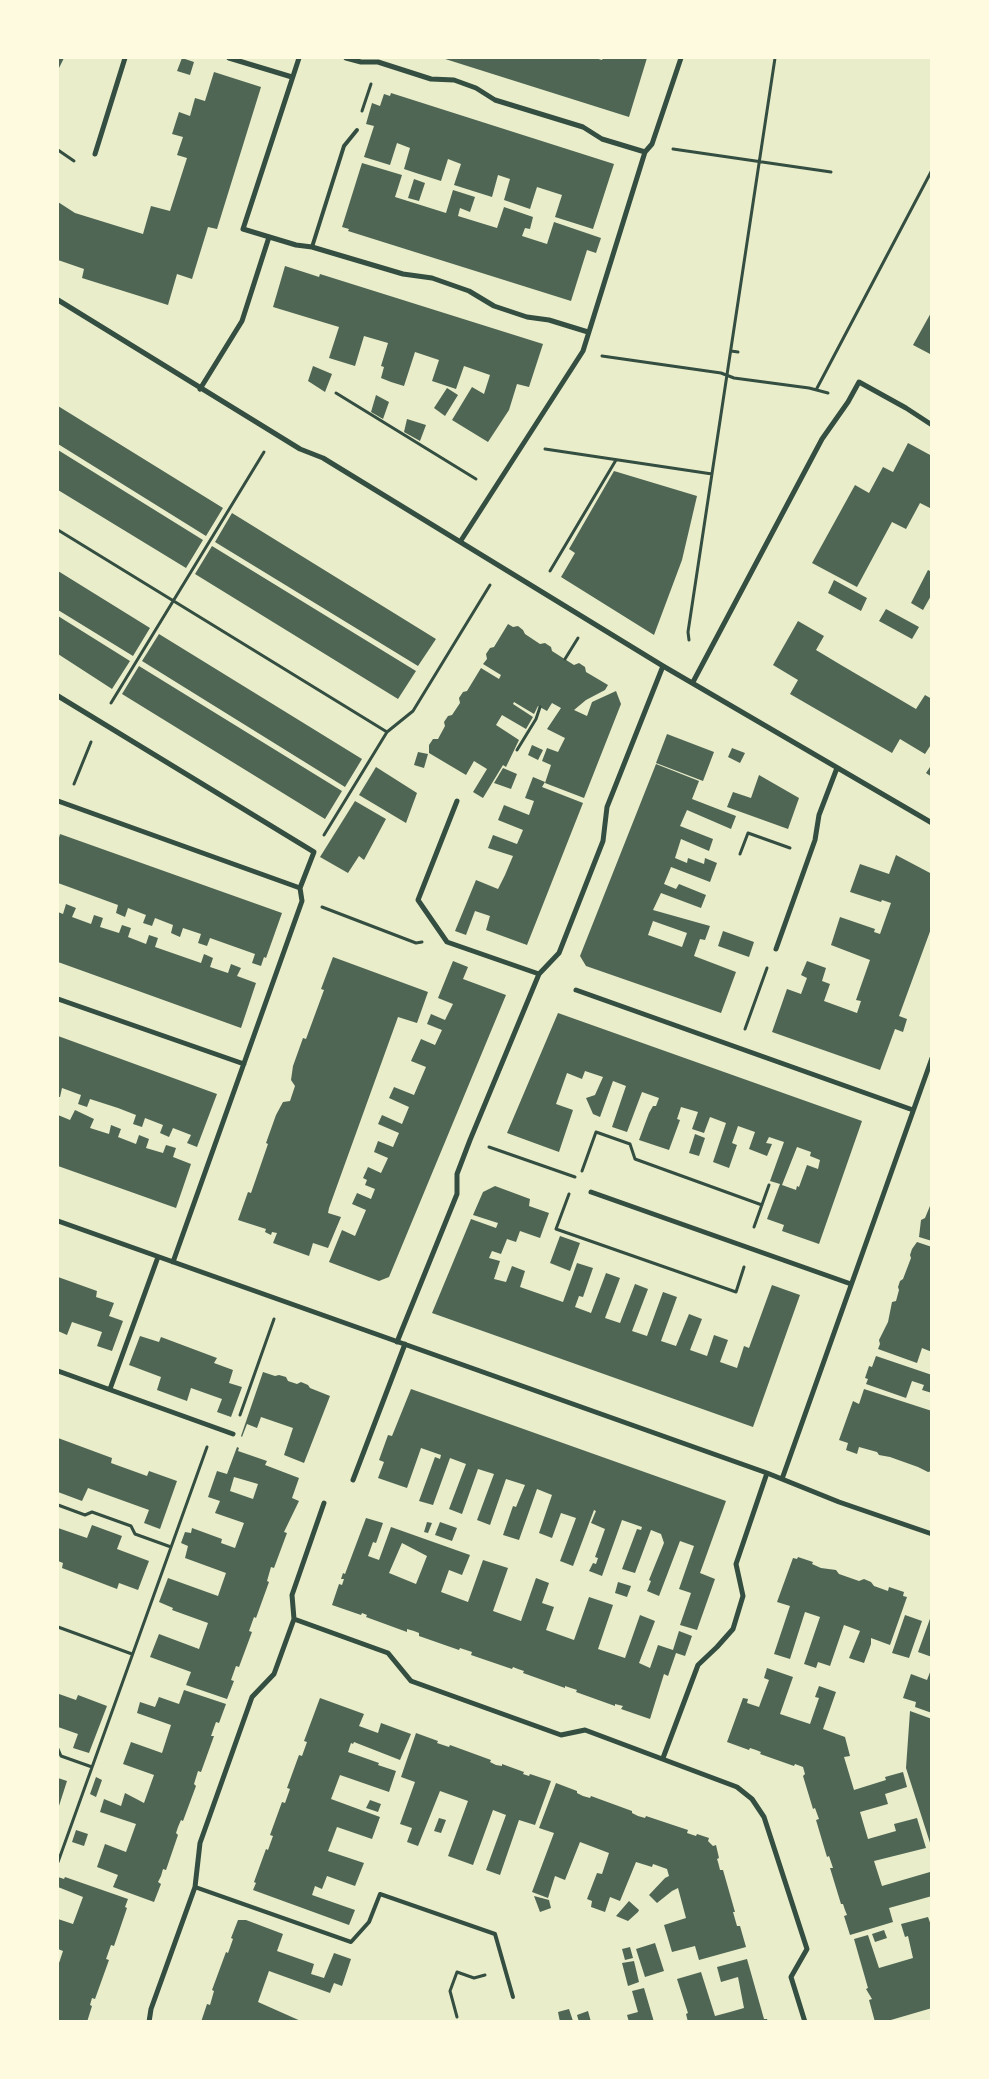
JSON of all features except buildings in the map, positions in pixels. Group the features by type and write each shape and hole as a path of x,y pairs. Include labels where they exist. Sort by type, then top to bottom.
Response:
{"street":[{"path":"95,154 125,58"},
{"path":"228,58 292,77"},
{"path":"298,58 243,229 403,274 432,278 469,291 494,306 527,317 549,320 588,332"},
{"path":"346,58 360,62 378,60 431,79 454,80 476,88 495,100 583,128 602,139 645,152"},
{"path":"460,542 582,350 645,152 652,144 681,58"},
{"path":"200,389 242,321 269,237"},
{"path":"58,300 300,449 323,458 663,666 932,823"},
{"path":"693,682 822,439 848,402 859,382 932,425"},
{"path":"397,1342 457,1194 457,1174 470,1140 539,974 559,953 603,841 607,806 663,666"},
{"path":"58,696 314,852 300,888 302,901 173,1262"},
{"path":"776,949 815,840 819,815 837,768"},
{"path":"58,801 300,888"},
{"path":"457,801 418,900 447,942 539,974"},
{"path":"576,990 913,1110"},
{"path":"58,999 244,1064"},
{"path":"782,1479 932,1058"},
{"path":"591,1192 851,1284"},
{"path":"58,1221 767,1473 932,1534"},
{"path":"110,1389 158,1256"},
{"path":"353,1480 405,1344"},
{"path":"58,1370 233,1434"},
{"path":"664,1758 698,1665 733,1629 743,1596 736,1564 767,1473"},
{"path":"149,2022 195,1888 200,1843 252,1698 274,1674 294,1619 292,1595 324,1503"},
{"path":"294,1619 388,1653 411,1682 561,1735 584,1730 664,1758 737,1787 752,1799 764,1817 807,1949 791,1977 804,2022"}],"lane":[{"path":"312,247 344,146 357,130"},
{"path":"195,1888 351,1942 369,1922 380,1894 495,1934 514,1998"}],"path":[{"path":"693,682 688,632 775,58"},
{"path":"357,130 378,60"},
{"path":"652,144 665,148 831,172"},
{"path":"58,150 77,162"},
{"path":"816,390 932,170"},
{"path":"582,350 600,355 816,390 848,402"},
{"path":"731,352 738,352"},
{"path":"336,393 493,490"},
{"path":"66,804 99,722 275,434"},
{"path":"524,441 533,447 712,474"},
{"path":"539,590 616,460"},
{"path":"58,530 388,732"},
{"path":"314,852 388,732 413,711 500,566"},
{"path":"517,750 536,719 540,707"},
{"path":"740,854 748,833 809,855"},
{"path":"302,901 416,942 447,942"},
{"path":"738,1048 768,965 776,949"},
{"path":"470,1140 580,1179 596,1132 630,1144 635,1159 762,1205"},
{"path":"575,1177 556,1229 736,1292 769,1185"},
{"path":"233,1434 281,1300"},
{"path":"58,1862 214,1427"},
{"path":"58,1505 85,1515 92,1512 124,1523 131,1526 135,1534 171,1547"},
{"path":"58,1627 132,1654"},
{"path":"58,1749 61,1756 92,1767"},
{"path":"457,2016 450,1991 457,1972 474,1978 505,1970"}]}
